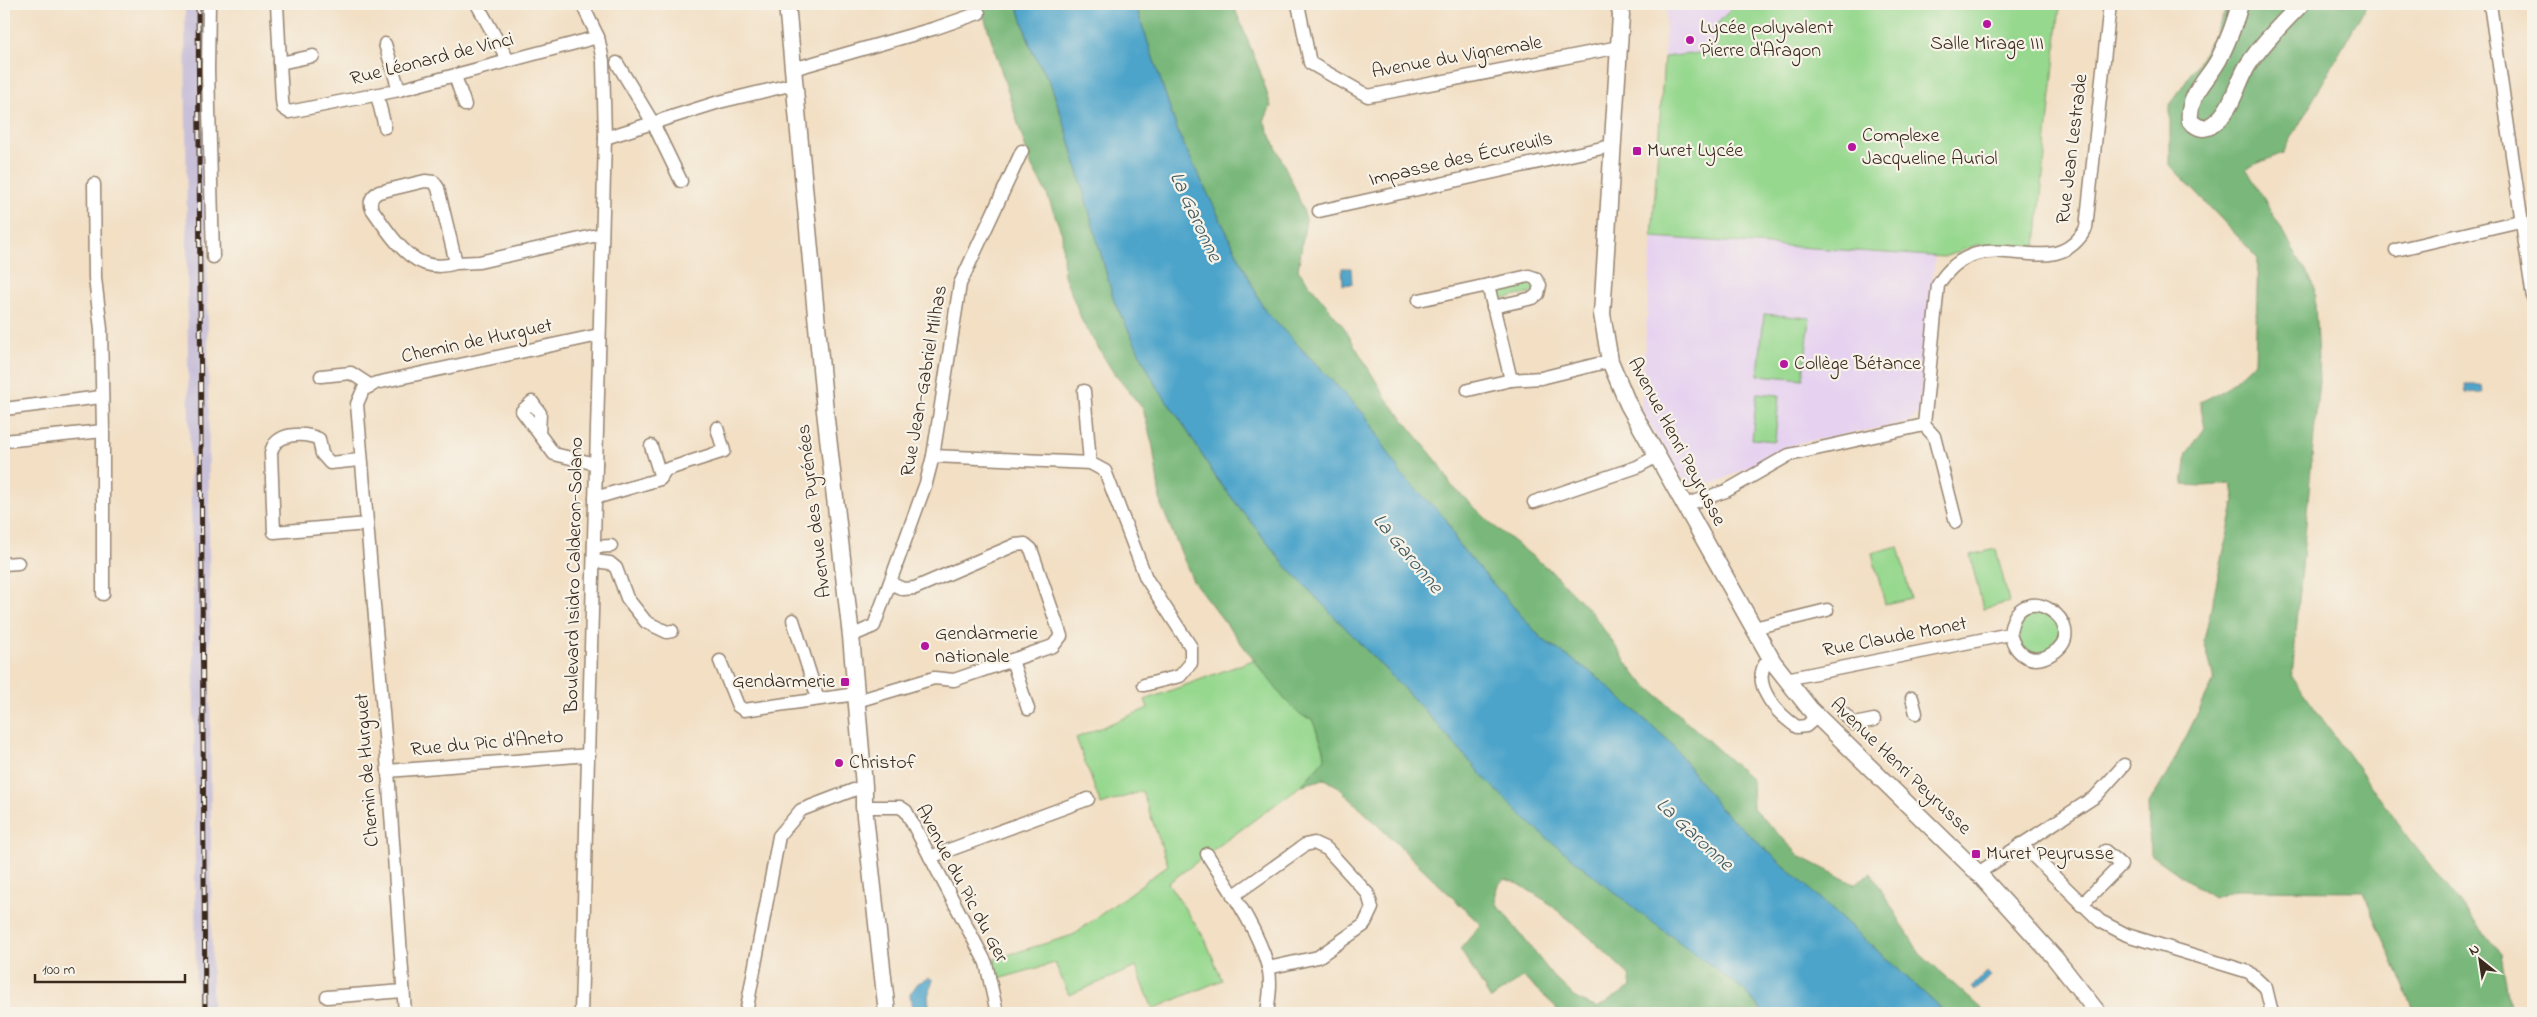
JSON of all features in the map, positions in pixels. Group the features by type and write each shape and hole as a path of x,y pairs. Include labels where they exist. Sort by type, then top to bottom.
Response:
{"main road":[{"name":"Avenue des Pyrénées","path":"787,4 824,402 851,636 864,786 864,807 887,1013"},
{"path":"2240,4 2233,30 2218,61 2192,100 2190,121 2197,127 2205,129 2215,124 2224,114 2248,65 2266,40 2301,4"},
{"name":"Avenue Henri Peyrusse","path":"1621,7 1602,314 1610,361 1628,404 1773,662 1786,679 1810,709 1978,873 2054,957 2098,1013"}],"street":[{"path":"209,4 208,79 212,257"},
{"path":"277,4 280,63 313,56"},
{"path":"477,4 508,60"},
{"name":"Boulevard Isidro Calderon-Solano","path":"581,1013 605,138 605,76 598,37 582,4"},
{"name":"Avenue du Vignemale","path":"1298,4 1310,64 1368,96 1618,47"},
{"name":"Rue Jean Lestrade","path":"1924,425 1938,285 1950,266 1969,255 1982,251 2049,255 2062,252 2075,243 2086,228 2110,4"},
{"path":"2490,4 2520,221 2533,298"},
{"path":"605,138 979,14"},
{"name":"Rue Léonard de Vinci","path":"280,63 283,108 288,112 295,113 400,90 598,37"},
{"path":"385,44 400,90"},
{"path":"617,63 653,123 681,182"},
{"path":"455,76 465,105"},
{"path":"377,95 385,127"},
{"name":"Impasse des Écureuils","path":"1319,211 1611,146"},
{"name":"Rue Jean-Gabriel Milhas","path":"851,636 874,626 926,483 933,456 960,284 1022,151"},
{"path":"456,263 438,188 434,182 425,181 378,192 373,196 370,202 372,209 404,252 417,261 432,266 479,262 602,234"},
{"path":"94,184 95,278 101,329 103,594"},
{"path":"2396,250 2520,221"},
{"path":"1419,300 1529,276 1535,278 1540,286 1538,294 1533,298 1493,307"},
{"path":"1488,285 1511,380"},
{"name":"Chemin de Hurguet","path":"405,1013 388,771 360,460 357,404 367,388 599,335"},
{"path":"1468,390 1511,380 1541,378 1610,361"},
{"path":"320,376 351,373 367,388"},
{"path":"1084,391 1090,463"},
{"path":"4,409 101,397"},
{"path":"1685,505 1726,490 1789,455 1924,425 1934,436 1956,522"},
{"path":"595,498 661,478 665,470 724,451 717,428"},
{"path":"4,442 103,431"},
{"path":"360,460 330,462 322,454 319,439 308,434 279,438 272,445 271,453 274,532 367,524"},
{"path":"539,434 554,454 596,464"},
{"path":"651,446 661,478"},
{"path":"933,456 1090,463 1105,471 1146,578 1191,647 1191,664 1180,676 1144,685"},
{"path":"1534,502 1637,467 1657,456"},
{"path":"720,661 740,708 748,710 818,699 856,698 934,678 954,680 1053,646 1061,636 1029,546 1015,545 909,589 903,589 890,583"},
{"path":"594,547 611,546"},
{"path":"594,561 610,563 616,568 627,598 646,622 666,632 672,631"},
{"path":"4,564 18,563"},
{"path":"2032,605 2049,607 2060,616 2065,633 2059,649 2044,659 2027,658 2014,646 2010,634 2012,622 2018,612 2032,605"},
{"path":"1754,628 1827,610"},
{"path":"793,620 818,699"},
{"name":"Rue Claude Monet","path":"1786,679 2010,634"},
{"path":"1012,660 1028,709"},
{"name":"Avenue Henri Peyrusse","path":"1773,662 1764,664 1760,673 1762,684 1777,708 1797,727 1806,726 1813,720 1810,709"},
{"path":"1912,698 1916,713"},
{"path":"1828,727 1846,712 1854,724 1874,720"},
{"name":"Rue du Pic d'Aneto","path":"388,771 589,755"},
{"path":"1978,873 2096,796 2124,765"},
{"path":"746,1013 779,836 800,810 864,786"},
{"path":"930,857 1088,799"},
{"name":"Avenue du Pic du Ger","path":"864,807 900,807 906,811 986,963 997,1013"},
{"path":"1233,896 1305,845 1314,843 1328,849 1368,894 1372,908 1364,925 1335,947 1318,958 1268,968"},
{"path":"2021,844 2081,905 2100,921 2127,935 2249,972 2266,988 2272,1013"},
{"path":"2081,905 2121,865 2105,851"},
{"path":"1207,854 1233,896 1258,943 1268,968 1269,997 1267,1013"},
{"path":"327,997 403,991"}],"shaded area":[{"path":"185,4 206,4 212,1013 196,1013 193,597 188,370"},
{"name":"Lycée polyvalent Pierre d'Aragon","path":"1667,4 1736,4 1713,28 1716,51 1664,57"},
{"name":"Collège Bétance","path":"1652,237 1935,256 1919,412 1915,418 1906,423 1799,443 1715,483 1696,484 1681,477 1673,467 1641,409"}],"green space":[{"path":"977,4 1017,4 1032,51 1050,82 1067,132 1114,301 1156,386 1181,421 1217,479 1284,564 1424,710 1489,783 1744,990 1764,1013 1559,1013 1555,1006 1523,977 1491,999 1460,949 1481,925 1337,786 1325,779 1302,785 1325,758 1324,749 1312,719 1300,715 1285,700 1193,581 1161,505 1153,447 1143,409 1113,372 1083,323 1064,275 1062,234 1046,192 1031,165 984,16","holes":["1505,879 1517,883 1546,901 1589,937 1629,975 1631,987 1597,1008 1577,999 1553,976 1497,904 1496,893 1499,884"]},
{"path":"1135,4 1233,4 1260,71 1271,106 1264,121 1297,193 1306,219 1298,270 1343,326 1386,398 1440,465 1451,485 1494,526 1551,571 1593,614 1636,676 1752,780 1753,808 1801,857 1854,884 1871,873 1920,954 1986,1013 1946,1013 1718,806 1671,743 1595,675 1542,639 1458,544 1446,519 1401,474 1366,416 1265,311 1179,135"},
{"name":"Complexe Jacqueline Auriol","path":"1736,4 2060,4 2036,246 1977,245 1944,257 1652,237 1664,57 1716,51 1713,28"},
{"path":"2229,4 2367,4 2283,153 2246,168 2314,285 2319,380 2292,677 2410,840 2501,954 2511,1013 2415,1013 2363,891 2235,890 2213,898 2150,854 2148,804 2169,771 2214,680 2204,640 2235,500 2232,484 2183,485 2187,453 2205,428 2200,402 2223,391 2255,362 2258,258 2170,165 2170,105 2206,50"},
{"path":"1525,280 1535,284 1533,293 1501,299 1499,297 1500,287"},
{"path":"1764,314 1810,318 1803,379 1758,375"},
{"path":"1757,393 1779,395 1775,441 1752,439"},
{"path":"1898,546 1911,598 1885,604 1872,553"},
{"path":"1996,549 2009,602 1983,609 1970,555"},
{"path":"2038,611 2052,615 2062,633 2045,656 2023,650 2018,631 2021,621 2025,617"},
{"path":"1253,660 1300,715 1312,719 1324,749 1325,758 1302,785 1168,883 1205,939 1222,980 1153,1009 1136,967 1069,995 1055,963 998,979 991,960 1073,935 1168,865 1142,791 1101,805 1076,738 1148,708 1145,700"}],"water":[{"name":"La Garonne","path":"1017,4 1135,4 1179,135 1265,311 1366,416 1401,474 1446,519 1458,544 1542,639 1595,675 1671,743 1718,806 1946,1013 1764,1013 1744,990 1640,913 1537,830 1489,783 1424,710 1284,564 1217,479 1181,421 1156,386 1114,301 1067,132 1050,82 1032,51"},
{"path":"1342,268 1351,268 1352,284 1343,285"},
{"path":"2465,385 2482,385 2483,392 2466,393"},
{"path":"1987,972 1991,976 1975,991 1972,987"},
{"path":"929,978 933,980 928,996 930,1013 916,1013 912,1009 910,994 918,983"}],"railway":[{"path":"198,4 205,1013"}],"place":[{"name":"Salle Mirage III","path":"1987,24"},
{"name":"Lycée polyvalent Pierre d'Aragon","path":"1690,40"},
{"name":"Complexe Jacqueline Auriol","path":"1852,147"},
{"name":"Muret Lycée","path":"1637,151"},
{"name":"Collège Bétance","path":"1784,364"},
{"name":"Gendarmerie nationale","path":"925,646"},
{"name":"Gendarmerie","path":"845,682"},
{"name":"Christof","path":"839,763"},
{"name":"Muret Peyrusse","path":"1976,854"}]}
